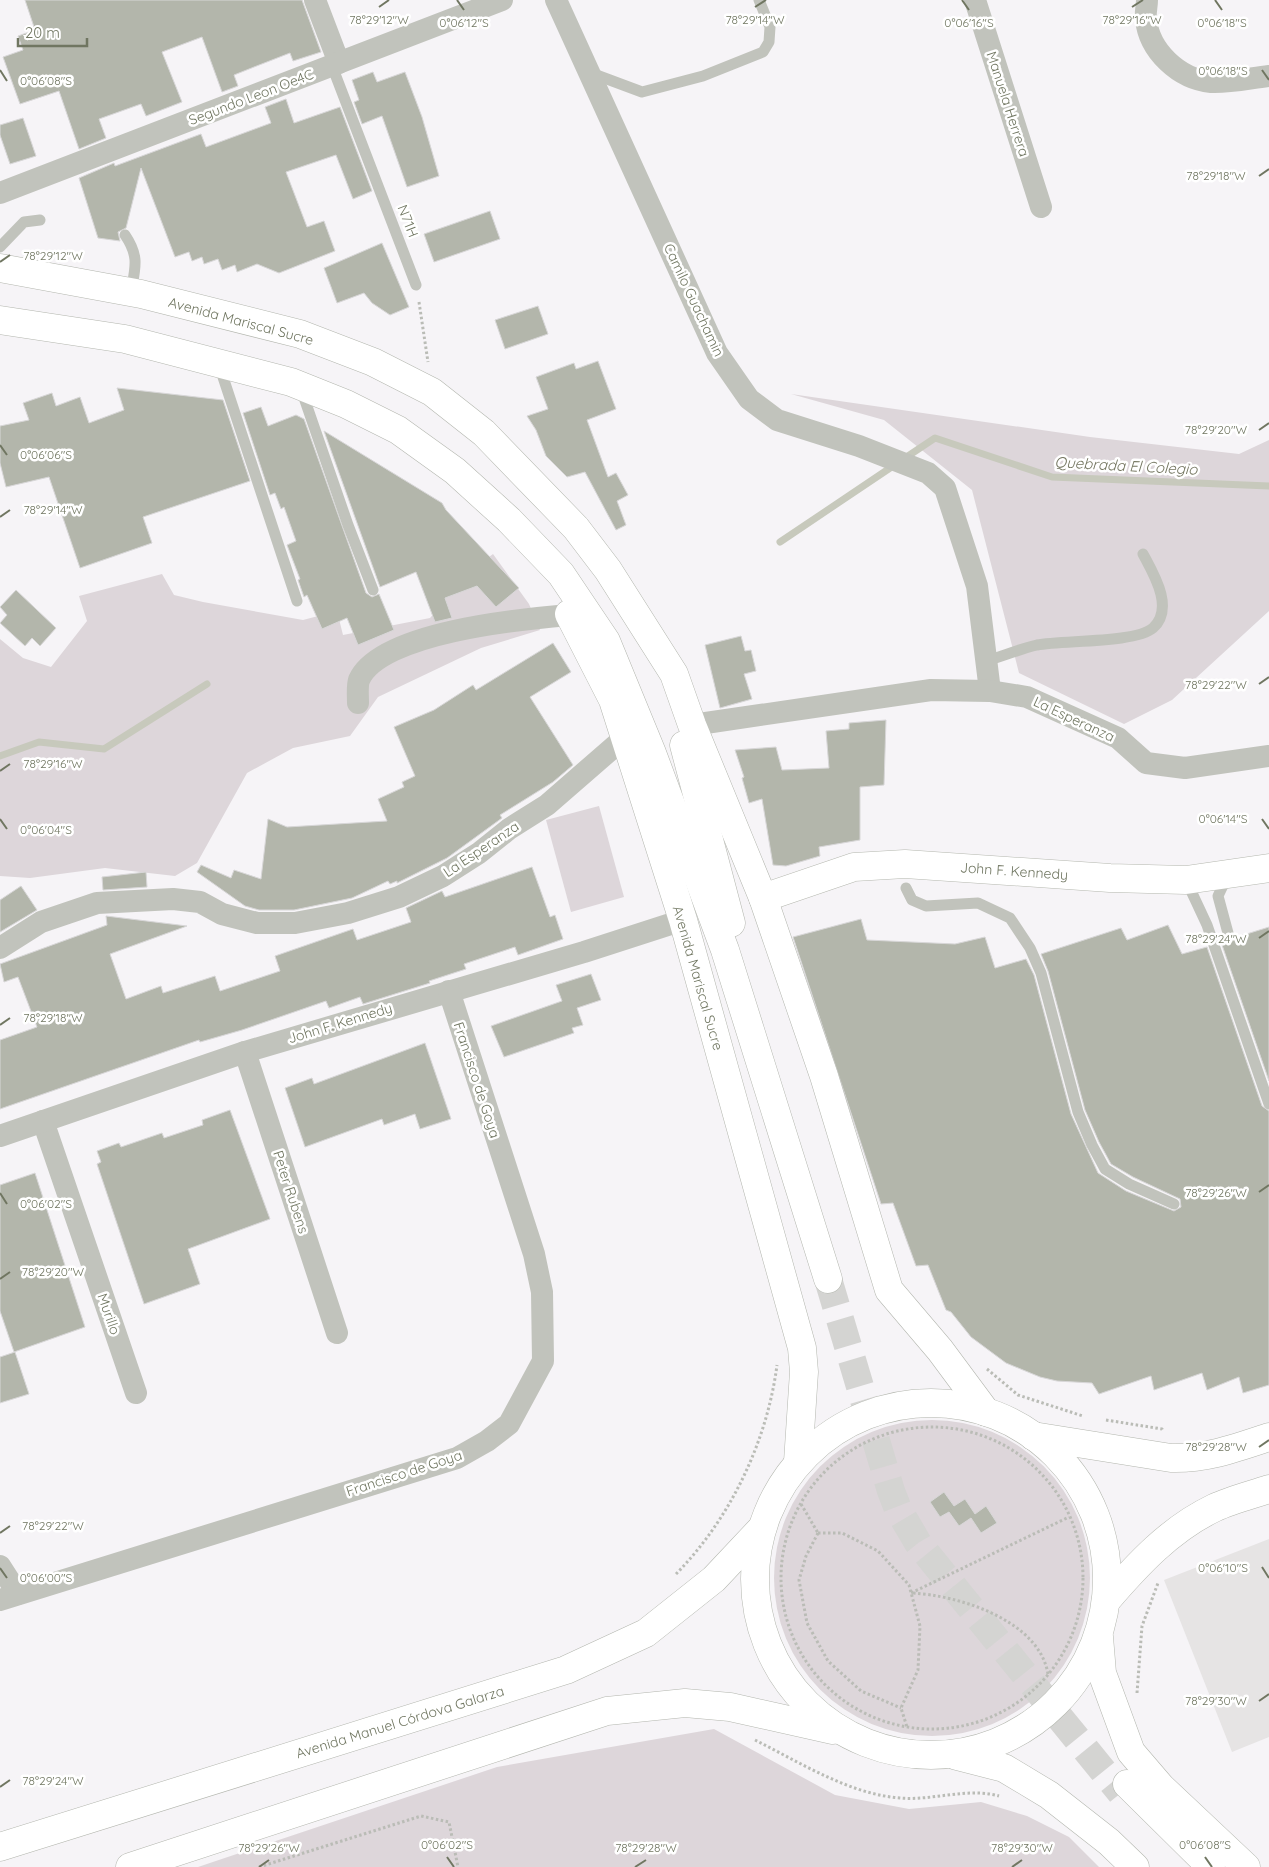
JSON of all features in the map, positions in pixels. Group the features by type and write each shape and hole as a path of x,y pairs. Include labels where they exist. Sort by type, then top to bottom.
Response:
{"main road":[{"name":"Avenida Mariscal Sucre","path":"0,268 130,292 300,334 373,362 432,392 484,433 576,528 608,570 674,674 692,725 763,898 824,1076 889,1290 940,1350 986,1412"},
{"name":"Avenida Mariscal Sucre","path":"0,320 125,339 300,385 346,404 398,430 455,471 509,520 561,574 606,641 652,753 725,950 832,1278 735,937 689,760 640,622"},
{"name":"Avenida Mariscal Sucre","path":"509,520 569,615 613,700 682,920 802,1348 804,1372 798,1462"},
{"name":"John F. Kennedy","path":"763,898 854,867 906,881 1110,878 1186,880 1269,868"},
{"path":"130,1867 607,1711 694,1704 730,1707 842,1732 877,1747 915,1755 953,1755 985,1748 1008,1738 1043,1717 1067,1693 1086,1666 1099,1635 1106,1602 1107,1564 1099,1526 1088,1500 1062,1461 1033,1436 1011,1422 986,1412 947,1403 906,1404 867,1414 829,1434 798,1462 776,1493 762,1528 754,1566 756,1606 766,1644 791,1686 810,1708 842,1732"},
{"path":"1033,1436 1171,1458 1194,1458 1222,1453 1269,1437"},
{"path":"1106,1602 1137,1565 1171,1535 1214,1508 1269,1489"},
{"name":"Avenida Manuel Córdova Galarza","path":"0,1848 566,1670 646,1633 714,1579 762,1528"},
{"path":"1099,1635 1102,1673 1131,1752 1167,1794 1246,1867"},
{"path":"953,1755 1004,1768 1049,1795 1109,1842 1135,1867"},
{"path":"1196,1867 1124,1788 1211,1867"}],"street":[{"path":"315,0 335,65"},
{"name":"Segundo Leon Oe4C","path":"0,193 502,0"},
{"name":"Camilo Guachamin","path":"556,0 717,353 749,399 778,420 859,446 928,473 946,488 977,586 990,691"},
{"path":"1148,0 1146,18 1149,32 1161,54 1178,70 1193,78 1212,82 1269,76"},
{"name":"Manuela Herrera","path":"977,1 1041,207"},
{"path":"358,703 359,681 370,665 402,645 456,631 524,619 569,615"},
{"name":"La Esperanza","path":"692,725 931,690 990,691 1027,697 1118,738 1146,763 1186,768 1269,756"},
{"name":"La Esperanza","path":"0,948 40,922 97,904 173,899 200,902 222,914 257,923 295,923 348,913 399,897 479,854 509,829 548,805 624,738"},
{"name":"John F. Kennedy","path":"0,1136 245,1052 449,990 584,952 682,920"},
{"name":"Francisco de Goya","path":"9,1597 457,1458 487,1441 509,1424 543,1361 542,1292 534,1254 449,990"},
{"name":"Peter Rubens","path":"245,1052 337,1333"},
{"name":"Murillo","path":"43,1121 136,1393"},
{"path":"0,1566 9,1597"}],"lane":[{"path":"589,72 642,92 703,76 763,52 769,42 770,27 759,0"},
{"name":"N71H","path":"335,65 416,285"},
{"path":"0,247 24,222 40,220"},
{"path":"125,235 134,247 136,259 130,292"},
{"path":"218,363 297,601"},
{"path":"300,385 348,525 373,590"},
{"path":"986,661 1039,645 1137,635 1153,628 1161,613 1162,597 1143,554"},
{"path":"1228,933 1218,896 1229,874"},
{"path":"1186,880 1207,925 1269,1104"},
{"path":"906,881 912,900 926,906 978,903 1010,918 1030,948 1041,973 1078,1112 1092,1145 1106,1169 1129,1184 1174,1204"}],"path":[{"path":"416,285 432,392"},
{"path":"672,1579 710,1535 726,1509 754,1452 766,1419 774,1388 778,1350 802,1348"},
{"path":"983,1366 1018,1395 1090,1418"},
{"path":"1100,1419 1162,1429 1171,1458"},
{"path":"942,1427 990,1438 1032,1465 1064,1504 1068,1517 1081,1552 1082,1602 1067,1649 1036,1689 995,1717 947,1730 897,1727 851,1707 813,1673 789,1629 780,1580 787,1531 810,1486 846,1452 892,1431 942,1427"},
{"path":"801,1504 818,1533"},
{"path":"911,1593 1068,1517"},
{"path":"818,1533 842,1533 878,1551 909,1585 920,1626 918,1670 901,1708 907,1727"},
{"path":"818,1533 806,1556 798,1580 807,1623 828,1661 861,1691 901,1708"},
{"path":"1138,1699 1137,1683 1142,1626 1158,1582"},
{"path":"911,1593 931,1594 965,1602 997,1616 1028,1637 1046,1663 1048,1674"},
{"path":"753,1739 863,1791 900,1798 969,1794 1004,1797"},
{"path":"259,1867 421,1816 449,1822 458,1867"}],"shaded area":[{"path":"791,394 1090,437 1239,454 1269,440 1269,611 1172,700 1124,724 1019,673 972,490 884,420"},
{"path":"493,554 529,604 540,630 481,648 378,697 350,736 293,748 247,773 197,863 175,876 105,868 30,878 0,876 0,639 23,658 51,667 87,621 79,596 162,574 174,595 203,602 303,620 337,611 343,635 430,618 445,601 444,584 465,575"},
{"path":"599,806 624,897 571,912 546,820"},
{"path":"932,1420 978,1427 992,1432 1020,1447 1054,1478 1063,1490 1078,1518 1086,1547 1090,1578 1083,1624 1078,1638 1063,1666 1032,1700 1020,1709 992,1724 963,1732 932,1736 886,1729 872,1724 844,1709 810,1678 801,1666 786,1638 778,1609 774,1578 781,1532 786,1518 801,1490 832,1456 844,1447 872,1432 901,1424"},
{"path":"1269,1539 1269,1737 1232,1752 1164,1580"},
{"path":"714,1729 835,1795 909,1809 981,1802 1027,1816 1069,1837 1099,1867 198,1867 497,1767"}],"building":[{"path":"25,0 302,0 321,52 293,61 290,53 234,75 238,86 222,92 202,37 162,52 182,102 146,116 141,104 99,119 106,138 79,149 59,91 20,104 3,57 23,50 18,36 35,30"},
{"path":"373,72 377,82 405,72 422,117 439,176 407,187 382,116 362,124 354,102 359,100 352,80"},
{"path":"286,99 294,123 340,107 372,191 353,199 336,155 286,172 307,227 324,221 335,251 279,273 257,264 237,272 235,265 222,270 218,259 204,264 202,257 192,261 189,252 175,257 141,168 126,228 118,232 120,241 98,238 79,178 114,163 115,166 201,134 206,147 271,123 265,107"},
{"path":"23,118 36,156 10,164 0,135 0,125"},
{"path":"490,211 500,239 434,262 424,234"},
{"path":"382,243 409,307 390,315 372,303 364,293 337,303 324,268"},
{"path":"538,306 548,334 505,349 495,320"},
{"path":"598,361 616,409 587,420 608,477 616,473 628,495 617,501 626,525 616,530 585,472 567,477 546,456 536,430 527,416 548,409 536,377 574,363 576,369"},
{"path":"117,388 223,400 250,481 143,517 152,543 80,568 49,477 6,487 0,463 0,426 29,420 23,403 52,393 56,406 80,397 89,423 124,410"},
{"path":"261,407 268,426 296,415 304,419 366,593 372,597 379,594 394,630 358,645 347,618 322,629 307,595 304,597 298,580 300,579 287,545 296,541 284,507 281,509 275,493 270,495 243,413"},
{"path":"324,431 442,503 446,510 519,588 496,607 477,586 445,598 452,618 435,622 416,572 380,587"},
{"path":"16,590 56,628 40,646 32,638 25,646 0,623 7,615 0,607"},
{"path":"741,636 745,651 751,650 756,671 744,674 752,699 720,708 705,645"},
{"path":"553,643 571,672 530,697 573,765 553,782 500,815 502,818 447,858 397,883 397,881 390,884 388,881 352,898 294,910 259,910 245,906 197,872 201,865 231,878 234,870 261,879 268,819 287,827 387,821 378,799 404,787 402,782 415,776 394,727 434,710 473,685 476,690"},
{"path":"886,720 884,785 860,787 860,840 819,847 820,856 786,866 773,865 762,799 749,803 742,778 744,777 735,750 776,747 782,770 829,768 826,731 849,729 849,723"},
{"path":"532,867 550,917 555,915 563,939 518,955 515,947 464,964 466,969 429,981 430,983 363,1004 360,997 329,1008 326,1001 242,1030 200,1042 199,1040 0,1109 0,1040 37,1027 18,977 4,982 0,964 107,925 106,916 187,926 110,954 126,999 161,986 163,993 215,976 220,991 280,971 275,956 353,929 357,940 411,922 406,908 442,891 445,897"},
{"path":"146,872 147,887 103,890 102,877"},
{"path":"21,886 37,910 0,932 0,900"},
{"path":"861,919 867,940 955,944 985,937 995,968 1026,959 1034,975 1071,1114 1098,1173 1126,1191 1174,1211 1181,1207 1180,1199 1133,1177 1111,1164 1099,1142 1085,1110 1048,971 1041,954 1121,928 1127,940 1168,925 1182,954 1207,947 1262,1106 1269,1111 1269,1385 1243,1393 1239,1377 1207,1390 1202,1373 1154,1390 1151,1376 1099,1394 1092,1383 1057,1381 1040,1377 1006,1363 971,1337 951,1312 946,1310 928,1265 916,1266 893,1203 881,1204 793,937"},
{"path":"1269,927 1269,1081 1221,942"},
{"path":"591,974 601,1000 577,1008 583,1025 572,1028 574,1033 504,1057 491,1026 562,1001 556,985"},
{"path":"425,1043 451,1119 420,1129 415,1114 384,1125 382,1119 305,1147 285,1088 312,1078 314,1084"},
{"path":"230,1110 270,1219 188,1249 200,1284 144,1304 97,1164 101,1162 97,1151 119,1143 121,1147 162,1133 164,1138 203,1125 202,1120"},
{"path":"35,1173 85,1327 14,1352 0,1311 0,1185"},
{"path":"15,1352 29,1394 0,1403 0,1357"},
{"path":"944,1492 954,1506 965,1499 975,1514 986,1506 997,1523 981,1533 971,1518 959,1526 949,1512 940,1517 930,1502"}],"waterway":[{"name":"Quebrada El Colegio","path":"905,458 935,438 1052,477 1269,486"},
{"name":"Quebrada El Colegio","path":"780,542 896,464"},
{"name":"Quebrada El Colegio","path":"0,756 39,742 104,749 207,684"}],"tunnel":[{"path":"828,1279 898,1509 918,1543 1121,1793"}]}
